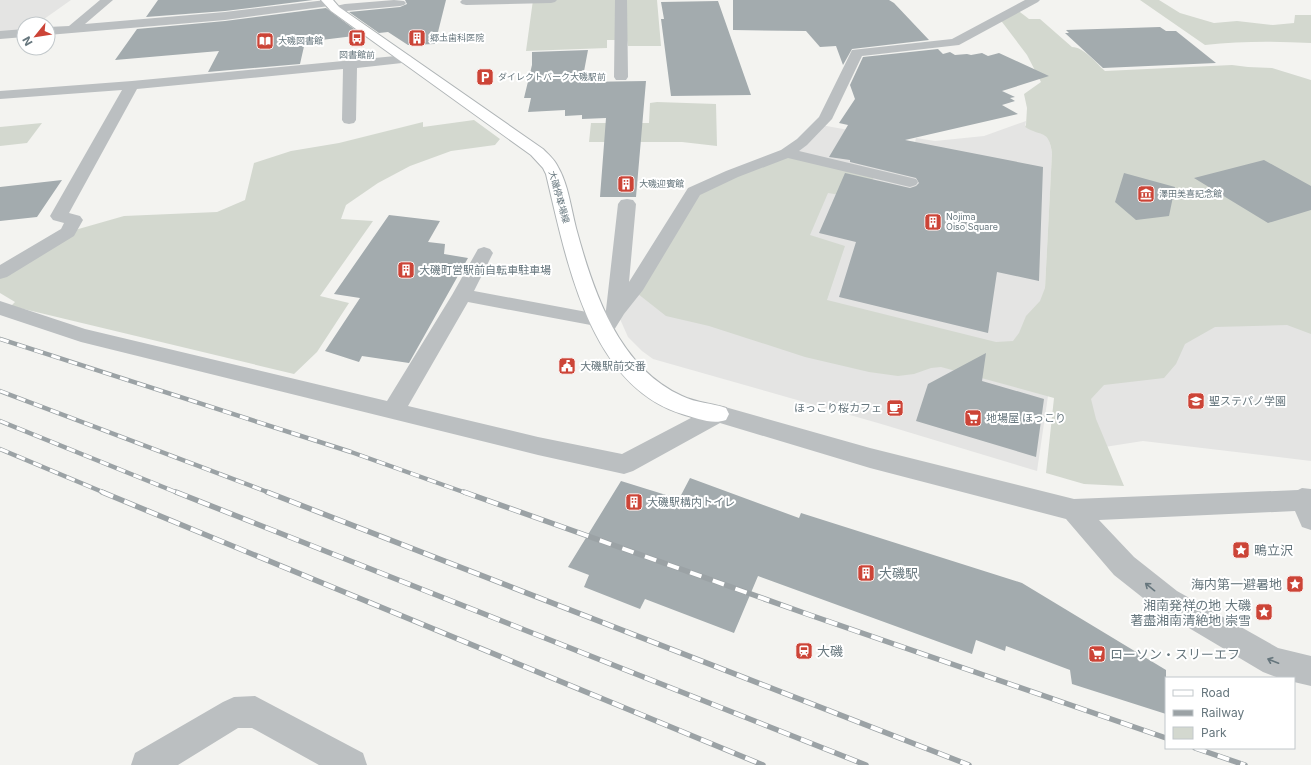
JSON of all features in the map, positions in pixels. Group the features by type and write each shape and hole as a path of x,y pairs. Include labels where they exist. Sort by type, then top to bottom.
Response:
{"main road":[{"name":"大磯停車場線","path":"330,4 537,152 550,166 554,174 589,300 601,325 621,357 636,376 657,392 674,402 718,414"}],"street":[{"path":"73,28 107,0"},
{"path":"466,2 551,0"},
{"path":"621,0 621,77"},
{"path":"462,295 601,325 633,290 694,192 732,174 787,153 816,129 825,119 857,53 955,42 1034,0"},
{"path":"56,30 225,16 330,4 345,7 400,3"},
{"path":"0,35 16,34"},
{"path":"0,95 132,86 406,59"},
{"path":"349,120 350,64"},
{"path":"0,273 68,232 74,220 59,216 132,86"},
{"path":"787,153 910,182"},
{"path":"616,310 627,204"},
{"path":"393,411 462,295 484,253"},
{"path":"0,308 81,335 538,446 624,464 718,414 870,458 1074,510 1308,506"},
{"path":"1074,510 1124,566 1167,600 1274,662 1311,671"},
{"path":"147,765 234,713 255,712 351,765"}],"shaded area":[{"path":"0,0 71,0 48,16 16,16 16,34 0,35"},
{"name":"Nojima Oiso Square","path":"1026,121 1025,127 1045,135 1049,139 1052,153 1045,288 1048,396 1037,471 878,423 653,359 642,351 628,337 616,310 773,160 821,125 915,142 916,138 935,141 984,136"},
{"name":"聖ステパノ学園","path":"1190,301 1311,319 1311,461 1143,441 1098,448 1066,362"}],"green space":[{"path":"533,0 657,0 661,46 628,46 627,40 607,40 607,48 526,51"},
{"path":"1140,0 1159,0 1180,13 1214,23 1237,21 1273,25 1294,23 1295,15 1311,15 1311,43 1258,42 1205,45"},
{"path":"1016,9 1029,19 1040,19 1072,47 1086,53 1105,71 1232,65 1272,68 1311,80 1311,334 1287,325 1215,327 1185,344 1176,364 1164,378 1104,385 1091,399 1096,419 1124,486 1084,484 1046,473 1054,398 941,367 931,368 914,374 898,376 869,372 805,357 709,326 666,316 633,290 694,192 787,153 875,175 867,191 853,197 828,193 810,235 845,246 827,300 996,342 1013,341 1019,333 1026,316 1040,301 1045,288 1052,153 1051,145 1046,137 1025,127 1027,108 1024,94 1041,82 1027,55 999,18"},
{"path":"650,103 716,104 717,146 682,142 589,142 591,123 649,123"},
{"path":"474,120 500,139 495,145 451,151 410,166 378,183 346,205 341,219 373,221 320,296 349,303 317,352 294,374 11,306 15,302 0,293 0,273 68,232 124,216 217,212 245,200 254,163 291,151 339,143 423,122 423,127"},
{"path":"42,123 27,143 0,146 0,127"}],"building":[{"path":"158,0 313,0 225,11 146,17"},
{"path":"405,0 446,0 435,44 408,45 388,32 379,33 349,12 400,7 407,4"},
{"path":"733,0 889,0 894,3 929,40 852,49 843,65 836,46 820,47 806,31 733,30"},
{"path":"718,1 751,95 671,96 661,19 664,19 661,2"},
{"path":"326,8 362,35 305,42 300,64 208,72 219,51 115,60 137,29 225,21"},
{"path":"1160,27 1166,31 1176,31 1216,63 1103,68 1065,33 1069,33 1066,30"},
{"name":"Nojima Oiso Square","path":"938,49 943,54 950,52 955,55 982,53 988,56 999,53 1049,76 1002,91 1015,97 1010,98 1015,101 1002,105 1018,114 905,140 1043,167 1039,281 997,272 988,333 839,297 856,242 819,233 845,173 910,188 919,183 916,178 850,162 850,160 829,157 848,125 839,123 855,99 850,85 863,57"},
{"path":"588,50 582,82 646,81 636,197 600,197 606,118 582,119 582,115 565,116 565,110 528,112 531,98 524,98 532,65 532,52"},
{"path":"1264,160 1311,186 1311,210 1268,223 1194,178"},
{"name":"澤田美喜記念館","path":"1124,173 1175,187 1169,216 1136,220 1115,202"},
{"path":"62,180 37,217 0,221 0,187"},
{"name":"大磯町営駅前自転車駐車場","path":"389,215 440,221 428,242 445,244 444,254 468,258 409,363 362,356 359,362 325,351 360,298 334,294"},
{"path":"986,353 982,381 1044,399 1036,457 916,421 928,384"},
{"path":"690,478 799,518 801,513 1022,583 1166,670 1165,714 1072,684 1070,670 1006,646 1005,651 976,640 972,654 758,576 734,633 645,599 640,609 584,587 589,575 568,567 621,481 679,499"}],"railway":[{"path":"0,339 351,452 466,493"},
{"path":"0,391 270,493"},
{"path":"0,421 178,493"},
{"path":"0,449 105,493"},
{"path":"102,492 763,765"},
{"path":"176,492 866,765"},
{"path":"267,492 969,765"},
{"path":"464,492 807,614 1165,738"},
{"path":"1198,749 1245,765"}],"place":[{"name":"図書館前","path":"357,38"},
{"name":"郷圡歯科医院","path":"417,38"},
{"name":"大磯図書館","path":"265,41"},
{"name":"ダイレクトバーク大磯駅前","path":"485,77"},
{"name":"大磯迎賓館","path":"626,184"},
{"name":"澤田美喜記念館","path":"1146,194"},
{"name":"Nojima Oiso Square","path":"933,222"},
{"name":"大磯町営駅前自転車駐車場","path":"406,270"},
{"name":"大磯駅前交番","path":"567,366"},
{"name":"聖ステパノ学園","path":"1196,401"},
{"name":"ほっこり桜カフェ","path":"895,408"},
{"name":"地場屋 ほっこり","path":"973,418"},
{"name":"大磯駅構内トイレ","path":"634,502"},
{"name":"鴫立沢","path":"1241,550"},
{"name":"大磯駅","path":"866,573"},
{"name":"海内第一避暑地","path":"1295,584"},
{"name":"湘南発祥の地 大磯 著盡湘南清絶地 崇雪","path":"1264,612"},
{"name":"大磯","path":"804,651"},
{"name":"ローソン・スリーエフ","path":"1097,654"}]}
